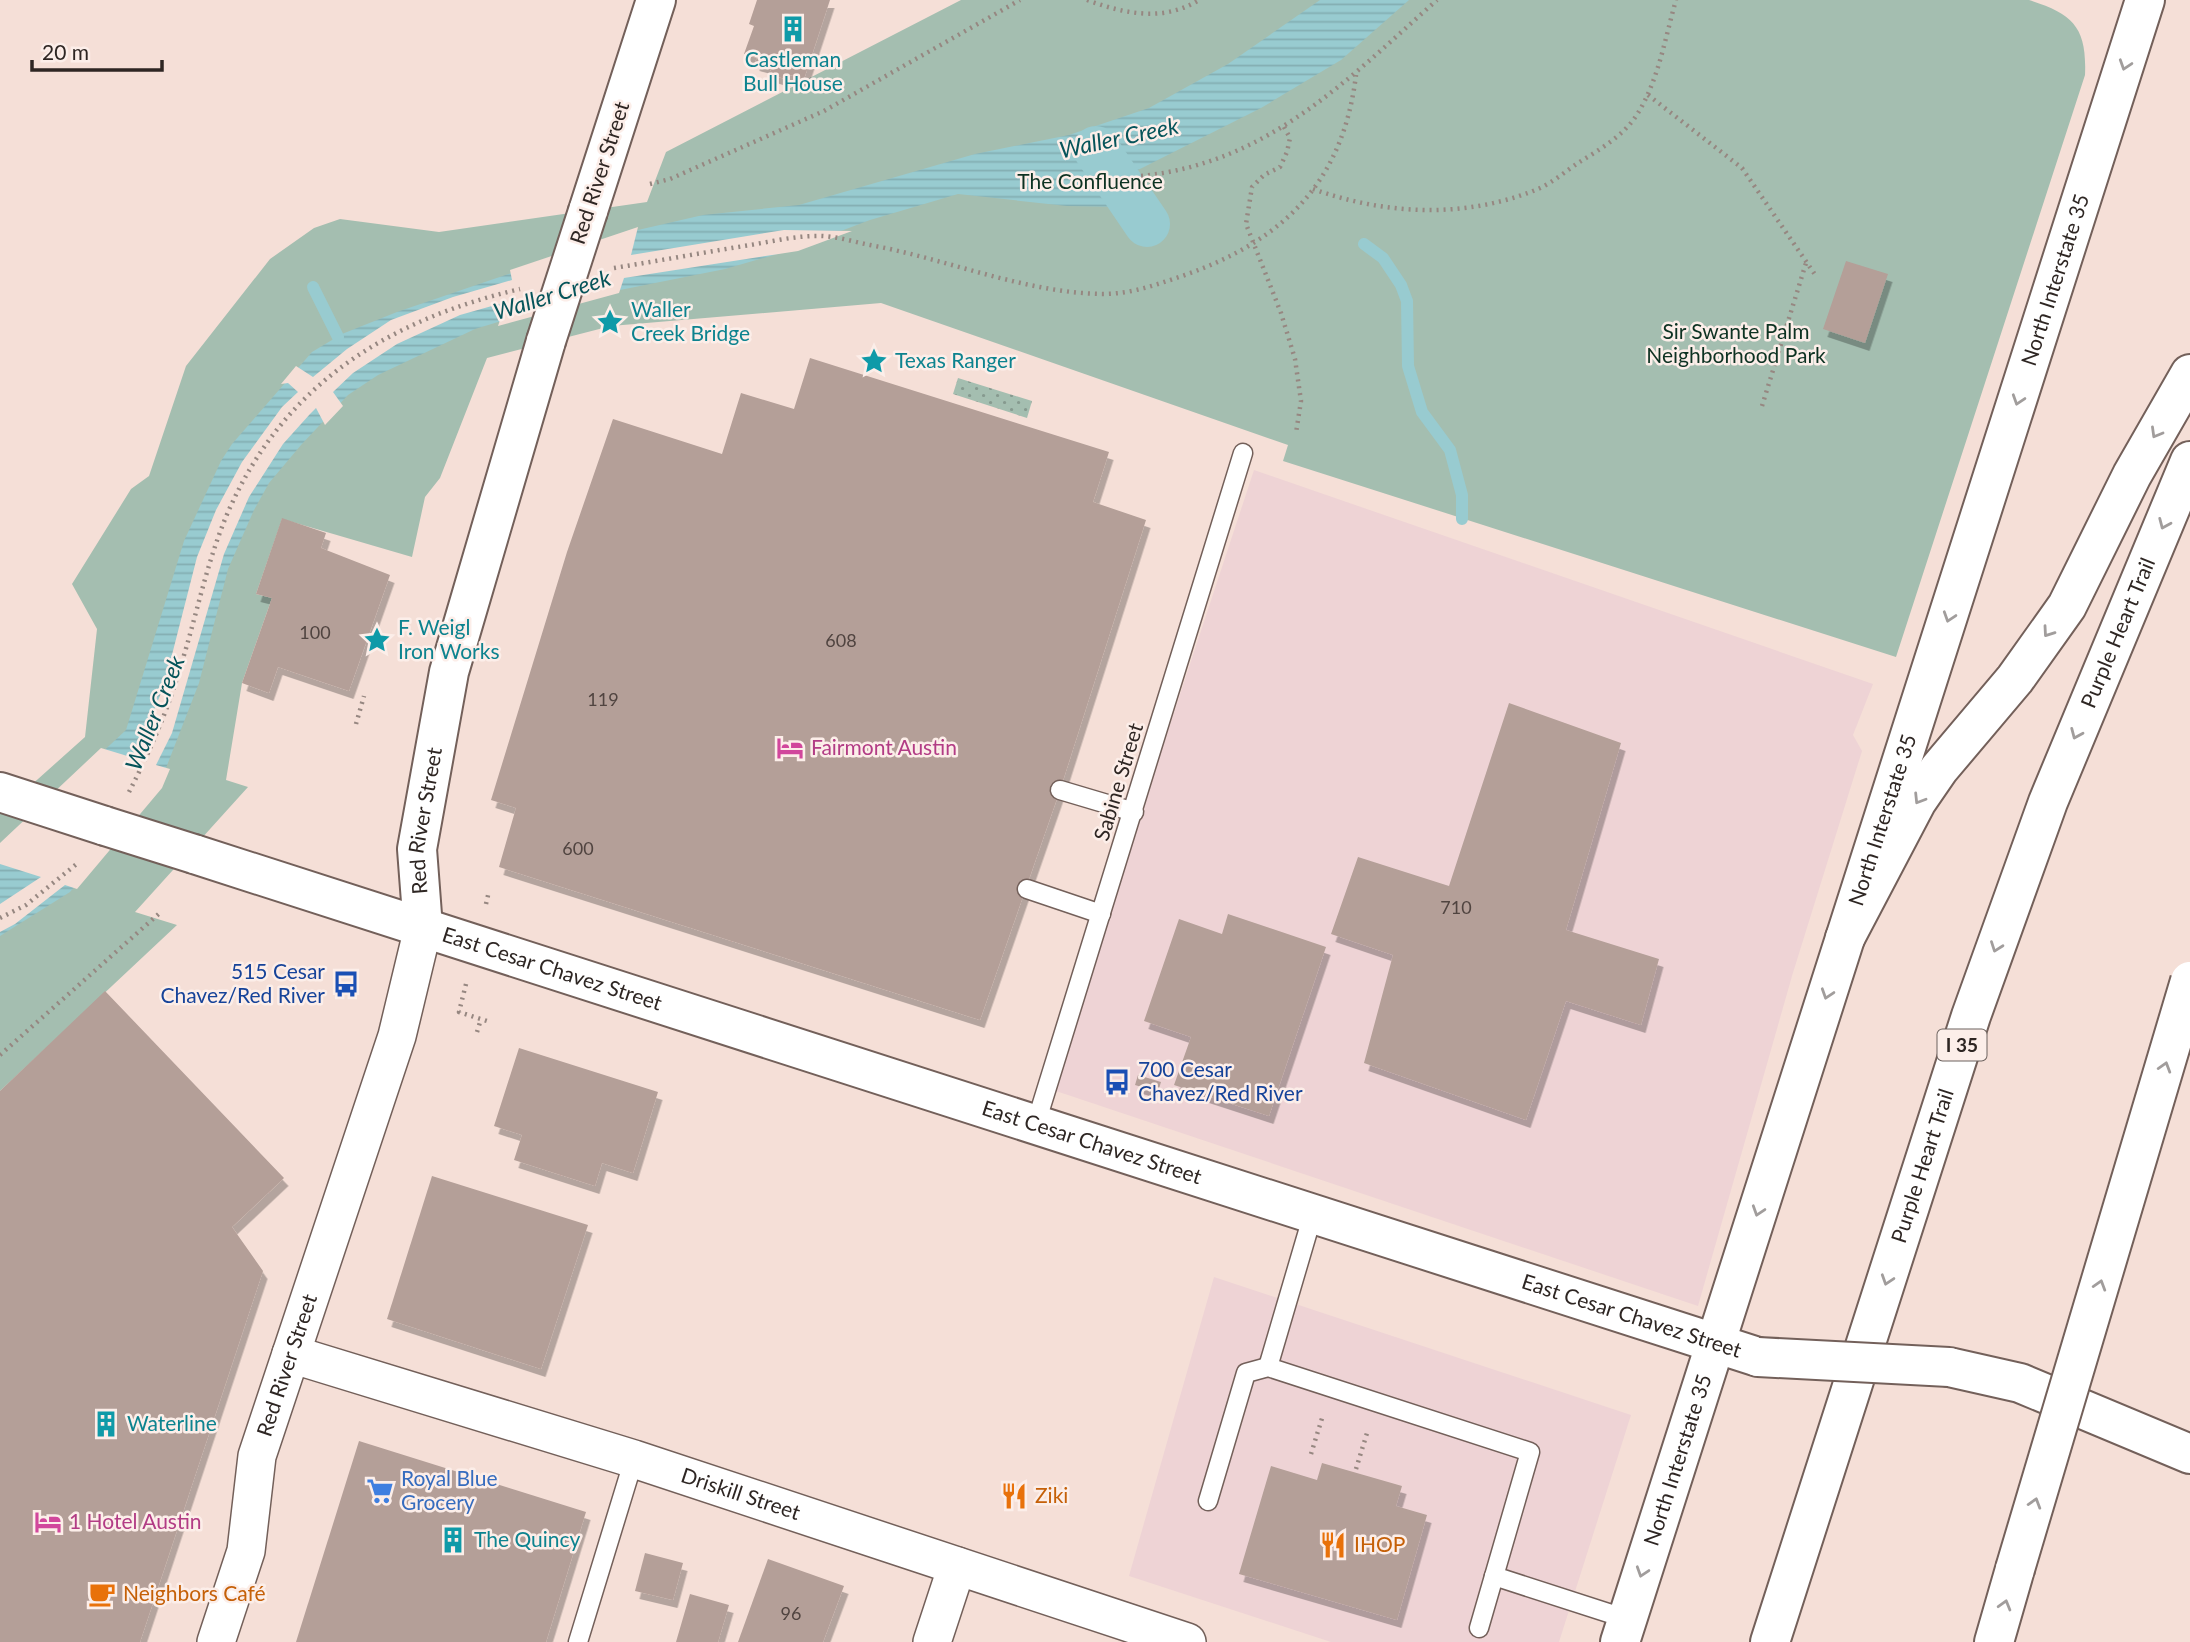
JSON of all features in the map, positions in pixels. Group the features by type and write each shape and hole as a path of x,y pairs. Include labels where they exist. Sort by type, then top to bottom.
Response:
{"main road":[{"name":"Red River Street","path":"423,928 417,849 449,672 546,341 656,0"},
{"name":"North Interstate 35","path":"1623,1631 2145,0"},
{"path":"1845,938 1917,801 1939,769 2015,679 2067,606 2097,551 2132,475 2190,374"},
{"name":"Purple Heart Trail","path":"1770,1642 1971,1016 2048,802 2190,461"},
{"name":"East Cesar Chavez Street","path":"9,794 1758,1357 1949,1367 2020,1383 2190,1454"},
{"path":"1994,1642 2190,981"}],"street":[{"name":"Red River Street","path":"216,1642 246,1551 257,1456 397,1036 423,928"},
{"name":"Driskill Street","path":"291,1354 634,1459 1187,1642"},
{"path":"932,1642 957,1566"}],"lane":[{"name":"Sabine Street","path":"1036,1124 1243,453"},
{"path":"1060,789 1134,812"},
{"path":"1027,889 1101,914"},
{"path":"1268,1367 1313,1214"},
{"path":"1208,1501 1246,1373 1268,1367 1530,1452 1479,1628"},
{"path":"578,1642 634,1459"},
{"path":"1494,1576 1623,1631"}],"path":[{"path":"650,184 670,179 824,111 1020,0"},
{"path":"1087,0 1130,13 1162,14 1184,9 1199,0"},
{"path":"1140,176 1192,168 1240,150 1284,127 1356,75 1437,0"},
{"path":"1313,189 1347,201 1404,211 1464,209 1539,189 1608,144 1634,119 1648,95 1676,0"},
{"path":"1012,279 1104,294 1143,290 1204,268 1254,244 1300,208 1333,160 1352,113 1356,75"},
{"path":"1648,95 1742,168 1816,276"},
{"path":"1284,127 1290,138 1287,152 1279,167 1264,175 1252,187 1246,224 1294,359 1301,401 1296,433"},
{"path":"1762,407 1807,262"},
{"path":"356,724 364,696"},
{"path":"0,918 26,905"},
{"path":"0,1055 162,911"},
{"path":"459,1012 487,1021"},
{"path":"477,1032 481,1019"},
{"path":"1311,1454 1323,1414"},
{"path":"1356,1469 1368,1429"}],"shaded area":[{"path":"1254,470 1873,684 1853,735 1862,751 1792,976 1698,1306 1050,1089"},
{"path":"1214,1277 1631,1415 1559,1642 1331,1642 1129,1576"}],"green space":[{"path":"961,0 2029,0 2067,17 2080,34 2085,75 1896,657 1283,461 1288,445 881,303 611,326 487,358 440,478 425,497 412,557 282,519 256,594 272,598 242,683 226,780 248,787 135,912 177,925 0,1091 0,813 85,737 97,629 72,584 131,489 149,476 186,366 270,259 314,228 340,219 439,232 647,202 666,152"},
{"path":"958,378 1032,401 1027,418 953,394"}],"water":[{"name":"Waller Creek","path":"1320,0 1409,0 1341,60 1261,108 1134,172 1137,193 1123,207 1067,206 958,194 870,220 788,251 725,269 620,290 475,329 378,375 348,395 269,483 254,510 228,569 199,683 159,786 70,892 0,936 0,848 126,730 184,541 221,461 232,444 312,352 342,334 397,312 638,230 703,215 799,205 975,154 1069,135 1149,108 1228,64"}],"pier":[{"path":"638,227 631,255 784,230 852,231 798,251 624,278 619,293 498,326 506,302 460,315 397,344 353,373 333,392 343,406 325,425 316,408 283,444 249,497 224,554 172,733 156,765 170,769 162,788 77,889 65,885 15,924 0,932 0,904 41,877 0,864 0,843 101,748 134,758 164,686 197,557 216,510 242,462 282,407 298,392 288,383 281,384 296,366 313,377 347,349 391,320 453,297 512,280 510,270"}],"building":[{"name":"Castleman Bull House","path":"757,0 830,0 804,79 791,75 785,79 772,75 770,67 755,63 757,58 744,54 754,26 749,24"},
{"path":"1846,261 1888,274 1865,343 1823,329"},
{"name":"Fairmont Austin","path":"810,358 1109,452 1093,502 1146,520 1060,790 980,1020 499,867 516,808 491,800 567,552 613,419 722,454 741,393 794,409"},
{"path":"282,518 326,533 321,548 390,575 349,691 278,667 269,693 242,683 272,598 256,594"},
{"path":"1509,703 1621,743 1566,930 1659,959 1641,1025 1566,1001 1526,1120 1364,1063 1393,955 1331,934 1358,857 1449,886"},
{"path":"1228,914 1326,947 1269,1116 1174,1085 1191,1037 1144,1021 1179,919 1222,934"},
{"name":"Waterline","path":"105,991 284,1178 232,1227 263,1271 140,1642 0,1642 0,1091"},
{"path":"519,1048 658,1092 633,1173 602,1163 595,1186 514,1160 522,1135 494,1126"},
{"path":"1138,1075 1161,1082 1158,1092 1135,1085"},
{"path":"432,1176 588,1225 541,1369 387,1319"},
{"name":"The Quincy","path":"359,1441 586,1512 546,1642 296,1642"},
{"name":"IHOP","path":"1322,1463 1402,1486 1396,1506 1427,1515 1397,1620 1239,1574 1271,1466 1317,1480"},
{"path":"645,1553 683,1563 673,1600 635,1591"},
{"path":"768,1559 844,1586 823,1642 738,1642"},
{"path":"690,1594 729,1605 718,1642 676,1642"}],"waterway":[{"name":"Waller Creek","path":"1096,149 1147,224"},
{"path":"1364,244 1383,258 1401,285 1407,301 1408,366 1422,412 1450,450 1462,495 1462,519"},
{"path":"313,287 338,337"}],"place":[{"name":"Castleman Bull House","path":"793,29"},
{"name":"Waller Creek Bridge","path":"610,322"},
{"name":"Texas Ranger","path":"874,361"},
{"name":"F. Weigl Iron Works","path":"377,640"},
{"name":"Fairmont Austin","path":"790,748"},
{"name":"515 Cesar Chavez/Red River","path":"346,984"},
{"name":"700 Cesar Chavez/Red River","path":"1117,1082"},
{"name":"Waterline","path":"106,1424"},
{"name":"Royal Blue Grocery","path":"380,1491"},
{"name":"Ziki","path":"1014,1496"},
{"name":"1 Hotel Austin","path":"48,1522"},
{"name":"The Quincy","path":"453,1540"},
{"name":"IHOP","path":"1333,1545"},
{"name":"Neighbors Café","path":"102,1594"}],"park label":[{"name":"The Confluence","path":"1090,182"},
{"name":"Sir Swante Palm Neighborhood Park","path":"1736,344"}]}
